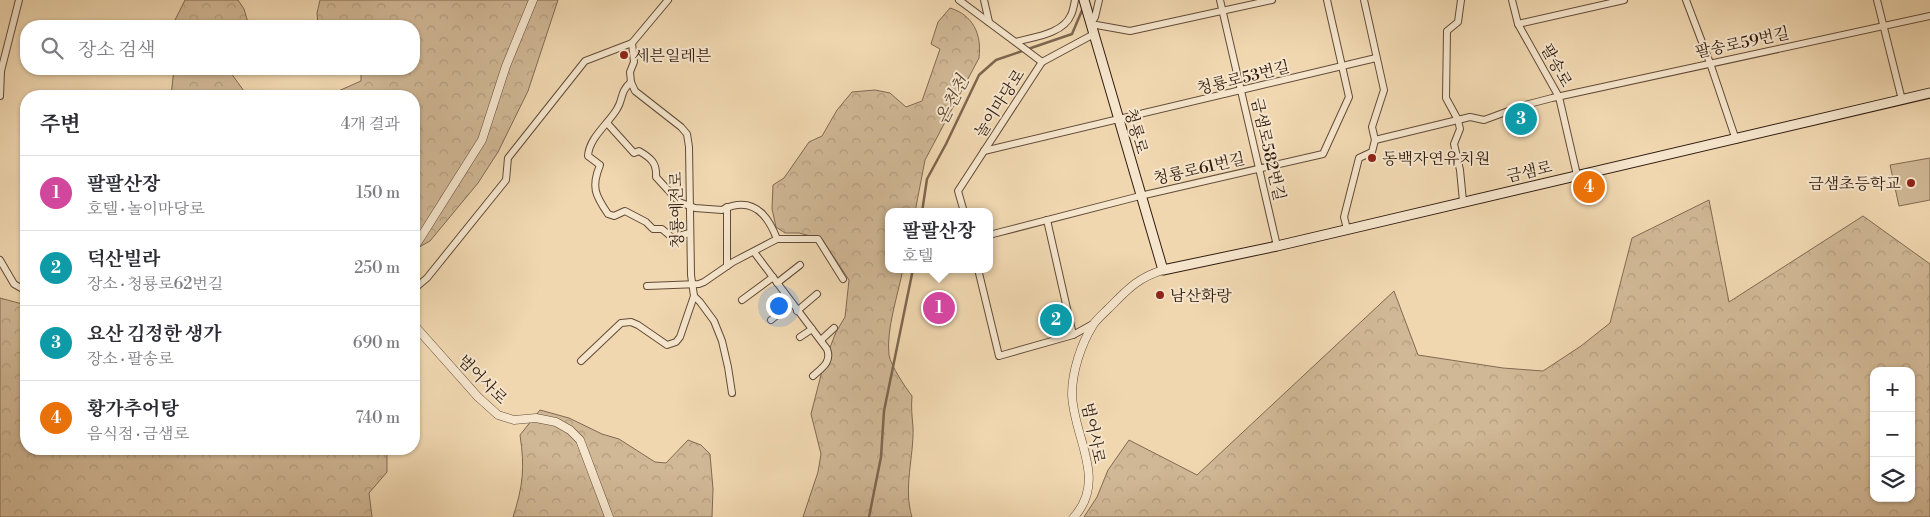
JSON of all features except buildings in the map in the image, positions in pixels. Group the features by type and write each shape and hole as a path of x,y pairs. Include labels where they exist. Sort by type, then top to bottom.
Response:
{"main road":[{"name":"청룡로","path":"1084,0 1163,270"},
{"name":"금샘로","path":"1163,270 1277,246 1463,201 1736,140 1930,93"}],"street":[{"path":"0,96 0,71 19,0"},
{"path":"420,238 482,140 506,66 533,0"},
{"path":"420,284 427,278 506,180 508,158 585,61 632,43 668,0"},
{"path":"959,0 1042,62"},
{"path":"984,0 989,22"},
{"path":"1016,42 1049,33 1065,25 1071,16 1075,0"},
{"path":"1099,0 1091,24 1130,31 1272,0"},
{"name":"금샘로582번길","path":"1220,0 1277,246"},
{"path":"1327,0 1342,67"},
{"path":"1347,229 1344,217 1359,158 1372,152 1375,140 1372,127 1384,90 1364,0"},
{"path":"1462,0 1458,22 1447,31 1446,98 1458,120 1460,129 1454,144 1460,170 1463,201"},
{"name":"팔송로","path":"1512,0 1518,24 1560,97 1577,175"},
{"path":"1518,24 1624,0"},
{"path":"1686,0 1736,140"},
{"path":"1877,0 1902,100"},
{"name":"팔송로59번길","path":"1375,140 1470,117 1484,120 1525,105 1930,16"},
{"name":"놀이마당로","path":"963,208 958,191 1042,62 1094,34"},
{"path":"632,43 634,62 630,72 631,82 624,89 618,107 589,150 588,156 600,165 594,185 608,214 614,216 625,211 631,213 653,229 662,229 674,240 682,235 690,234"},
{"name":"청룡로53번길","path":"984,151 1241,92 1376,58"},
{"name":"청룡로61번길","path":"993,234 1140,196 1322,154 1349,97 1342,67"},
{"name":"청룡예전로","path":"631,82 636,92 681,126 686,134 689,147 690,275 694,296 714,321 722,341 732,393"},
{"path":"607,123 634,153 639,151 651,158 656,170 656,177 679,202 690,206 722,210 726,207 745,204 753,206 764,215 777,239"},
{"path":"726,207 728,266"},
{"path":"1048,220 1073,335"},
{"path":"647,286 692,285 704,282 728,266 777,239 818,239 843,279"},
{"path":"754,252 821,340 829,355 828,361 813,376"},
{"path":"0,260 14,284 20,288"},
{"path":"742,300 800,265"},
{"name":"범어사로","path":"1074,517 1081,508 1089,488 1088,466 1076,425 1072,393 1076,366 1084,342 1093,324 1132,284 1143,277 1163,270"},
{"path":"979,273 999,356 1073,335 1093,324"},
{"path":"798,310 817,294"},
{"path":"581,361 621,323 631,322 638,325 668,344 676,342 680,337 694,296"},
{"path":"770,320 792,303"},
{"path":"821,340 834,328"},
{"path":"800,337 812,329"},
{"name":"범어사로","path":"420,332 478,397 498,415 514,420 536,418 556,422 570,430 580,440 609,517"}],"green space":[{"path":"185,0 238,0 244,9 247,20 175,20"},
{"path":"320,0 558,0 528,91 498,152 478,183 430,241 420,247 420,90 341,90 361,81 361,75 420,75 420,20 318,20"},
{"path":"950,8 965,15 977,33 980,49 979,58 925,160 916,208 885,208 885,273 902,273 889,334 889,355 895,370 912,396 913,438 908,495 912,517 803,517 818,472 821,454 811,414 824,363 836,332 845,317 849,280 822,239 799,233 785,233 776,227 772,209 773,185 784,178 809,142 822,136 837,110 852,92 875,90 890,93 906,107 922,101 940,49 931,44 938,22"},
{"path":"173,75 232,75 243,90 172,90"},
{"path":"1930,158 1930,200 1899,206 1890,165"},
{"path":"1709,200 1729,302 1863,216 1930,264 1930,517 1084,517 1097,497 1108,470 1129,440 1197,475 1394,291 1418,355 1503,368 1543,371 1581,346 1610,323 1632,238"},
{"path":"0,298 20,303 20,455 387,455 387,472 369,493 372,517 0,517"},
{"path":"540,410 569,418 602,434 619,439 655,462 666,463 688,440 701,445 710,454 713,489 712,517 513,517 522,477 520,435"}],"waterway":[{"name":"온천천","path":"923,208 927,179 979,75 996,60 1072,34 1083,8"},
{"name":"온천천","path":"869,517 881,457 884,411 912,273"}],"place":[{"name":"세븐일레븐","path":"624,55"},
{"name":"요산 김정한 생가","path":"1521,119"},
{"name":"동백자연유치원","path":"1372,158"},
{"name":"금샘초등학교","path":"1911,183"},
{"name":"황가추어탕","path":"1589,187"},
{"name":"남산화랑","path":"1160,295"},
{"name":"팔팔산장","path":"939,308"},
{"name":"덕산빌라","path":"1056,320"}]}
